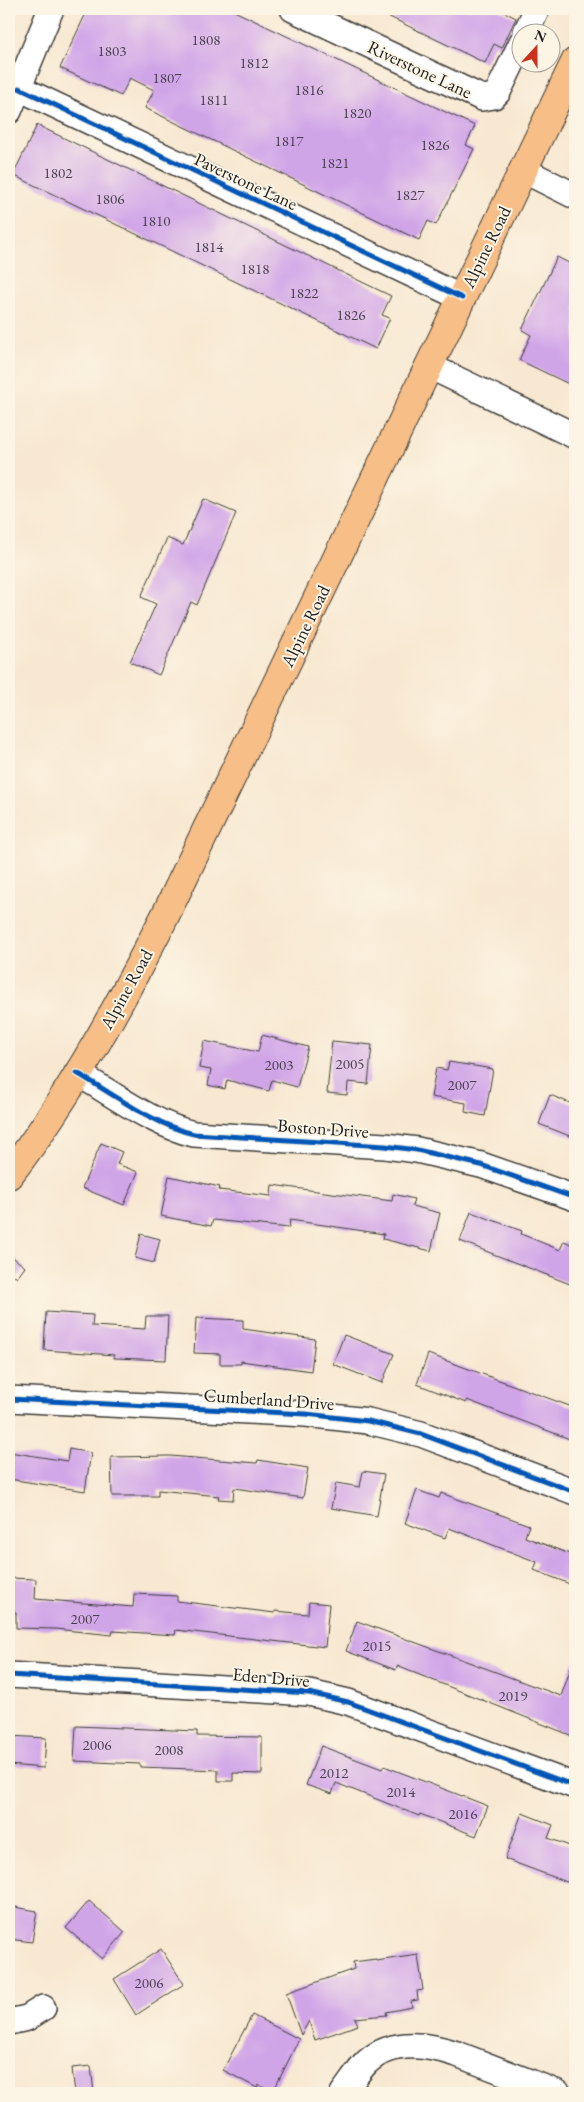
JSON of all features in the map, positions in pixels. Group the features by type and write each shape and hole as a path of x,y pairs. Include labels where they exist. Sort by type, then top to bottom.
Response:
{"main road":[{"name":"Alpine Road","path":"9,1175 77,1073 130,984 166,916 575,62"}],"street":[{"path":"9,111 51,9"},
{"name":"Riverstone Lane","path":"293,9 482,98 494,96 498,92 512,63"},
{"path":"531,22 537,9"},
{"name":"Paverstone Lane","path":"19,88 462,298"},
{"path":"523,170 575,196"},
{"path":"430,366 575,436"},
{"name":"Boston Drive","path":"77,1073 163,1123 194,1134 385,1146 417,1150 481,1165 575,1198"},
{"name":"Cumberland Drive","path":"9,1399 306,1414 368,1421 422,1434 575,1492"},
{"name":"Eden Drive","path":"9,1675 309,1693 348,1702 575,1786"},
{"path":"9,2022 27,2018 42,2008"},
{"path":"343,2093 361,2069 377,2055 397,2047 418,2045 442,2048 558,2093"}],"building":[{"path":"88,9 230,9 475,126 466,145 474,149 436,225 428,221 419,240 145,108 154,90 130,78 121,96 60,68"},
{"path":"373,9 498,9 516,18 514,22 512,22 512,27 502,48 494,44 485,63"},
{"path":"37,125 391,296 382,315 390,318 376,349 13,175"},
{"path":"557,257 575,266 575,387 519,360 531,335 522,330"},
{"path":"203,499 236,513 197,605 191,602 159,675 130,662 156,604 141,597 167,538 183,545"},
{"path":"262,1035 308,1047 297,1087 272,1080 269,1091 227,1080 225,1089 208,1085 211,1070 199,1068 204,1041 258,1052"},
{"path":"332,1041 372,1045 368,1084 348,1082 347,1095 327,1093"},
{"path":"449,1062 493,1069 485,1116 465,1112 466,1103 431,1097 436,1068 447,1070"},
{"path":"550,1095 575,1105 575,1138 539,1124"},
{"path":"101,1143 122,1152 117,1164 138,1172 124,1205 82,1188"},
{"path":"169,1176 220,1187 219,1190 271,1196 272,1185 392,1201 393,1194 414,1199 412,1206 440,1213 431,1251 383,1239 384,1234 290,1220 289,1228 213,1220 211,1226 161,1216"},
{"path":"471,1212 522,1231 521,1234 560,1250 564,1241 575,1246 575,1286 460,1241"},
{"path":"141,1234 160,1239 154,1263 135,1258"},
{"path":"9,1254 25,1267 17,1278 9,1271"},
{"path":"46,1312 93,1315 92,1326 145,1329 146,1316 168,1316 166,1360 114,1358 114,1355 44,1350"},
{"path":"196,1318 243,1320 243,1329 315,1339 311,1371 241,1361 241,1364 220,1364 220,1354 194,1353"},
{"path":"344,1335 394,1354 382,1383 333,1364"},
{"path":"428,1354 575,1408 575,1441 467,1400 466,1403 417,1384"},
{"path":"69,1449 91,1453 85,1491 9,1479 9,1452 67,1461"},
{"path":"170,1456 257,1463 258,1460 308,1468 303,1498 234,1488 233,1500 218,1499 219,1496 158,1490 158,1496 112,1496 111,1457"},
{"path":"363,1471 384,1474 377,1516 331,1508 336,1483 360,1487"},
{"path":"417,1490 439,1498 441,1493 529,1525 525,1537 575,1556 575,1586 534,1570 537,1562 449,1528 445,1538 405,1523"},
{"path":"9,1578 36,1579 35,1599 133,1607 134,1594 177,1596 177,1601 275,1613 275,1611 308,1614 309,1602 329,1604 325,1647 176,1630 175,1635 113,1631 112,1635 55,1629 16,1628 16,1612 9,1612"},
{"path":"357,1621 561,1696 573,1662 575,1662 575,1737 397,1666 396,1670 346,1651"},
{"path":"76,1726 197,1731 197,1736 262,1737 262,1774 233,1773 233,1781 218,1781 218,1770 140,1767 140,1764 74,1761"},
{"path":"9,1736 46,1738 44,1768 9,1765"},
{"path":"321,1746 382,1769 384,1766 488,1806 476,1836 336,1783 332,1794 306,1785"},
{"path":"522,1813 553,1825 548,1838 575,1848 575,1885 505,1859"},
{"path":"89,1901 125,1932 102,1959 66,1928"},
{"path":"9,1906 37,1911 32,1942 9,1939"},
{"path":"161,1949 184,1984 136,2015 114,1979"},
{"path":"418,1955 423,1990 417,1991 418,2000 411,2001 412,2007 386,2012 387,2015 355,2018 358,2025 315,2040 309,2021 301,2035 286,1993 354,1969 353,1962"},
{"path":"252,2015 299,2039 273,2092 259,2085 257,2088 223,2070"},
{"path":"91,2066 94,2093 75,2093 72,2068"}],"cycle path":[{"path":"19,88 462,298"},
{"path":"77,1073 164,1124 194,1134 385,1146 417,1150 481,1165 575,1198"},
{"path":"9,1399 306,1414 368,1421 421,1434 575,1492"},
{"path":"9,1675 309,1693 348,1702 575,1786"}]}
